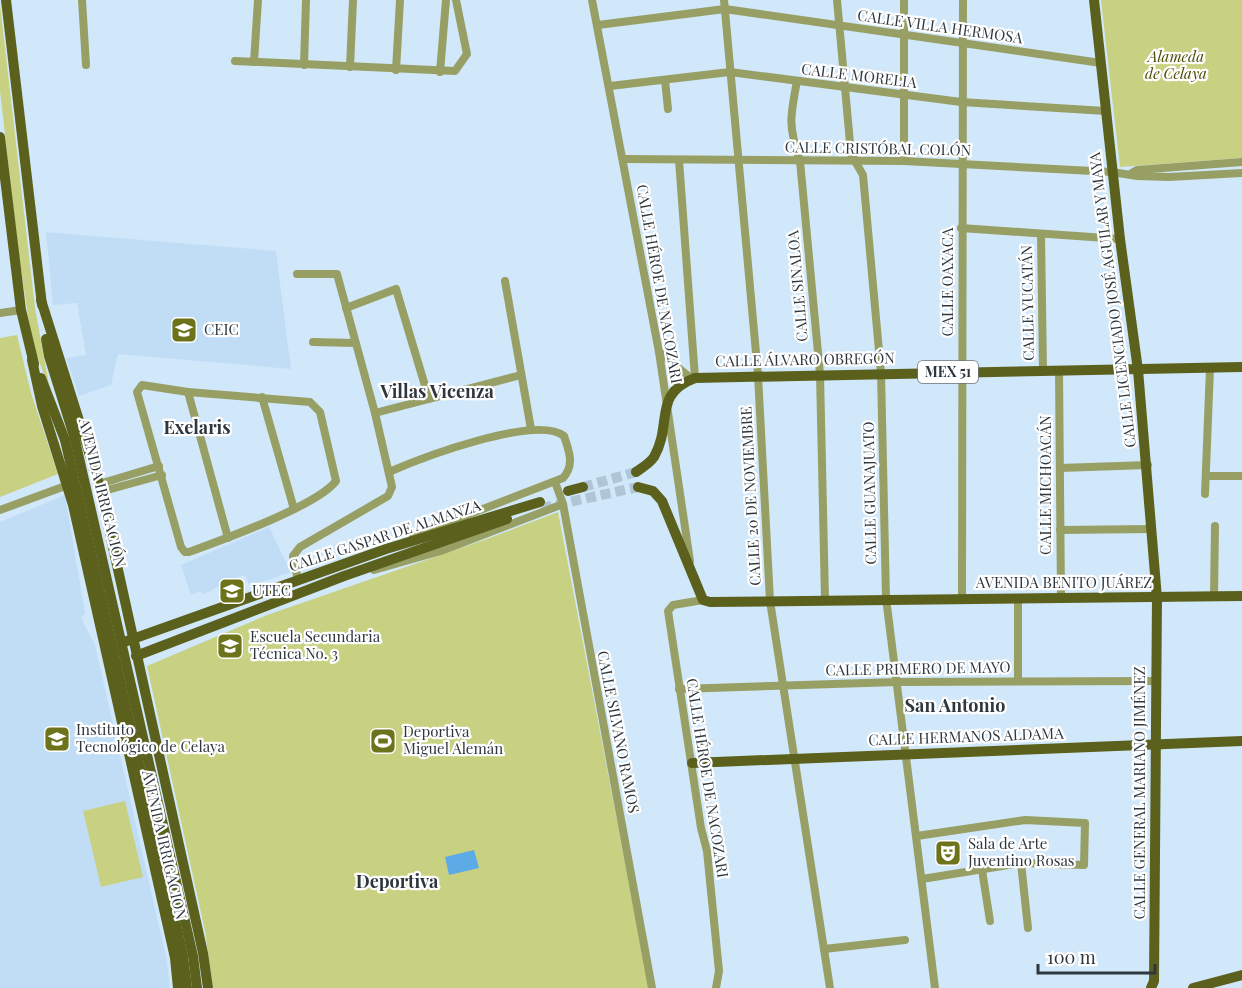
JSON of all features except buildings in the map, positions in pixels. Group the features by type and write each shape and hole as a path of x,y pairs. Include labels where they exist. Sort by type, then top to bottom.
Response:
{"main road":[{"name":"AVENIDA IRRIGACIÓN","path":"6,0 48,356 70,438 193,956 197,988"},
{"name":"CALLE LICENCIADO JOSÉ AGUILAR Y MAYA","path":"1094,0 1112,172 1138,370 1148,465 1157,598"},
{"name":"AVENIDA IRRIGACIÓN","path":"0,136 21,310 32,360 70,438 183,956 187,988"},
{"path":"41,300 99,488 136,656"},
{"name":"AVENIDA IRRIGACION","path":"32,360 42,406 68,486 175,958 178,988"},
{"name":"CALLE ÁLVARO OBREGÓN","path":"693,378 1242,367"},
{"path":"636,472 653,459 662,438 666,402 679,383 693,378"},
{"path":"568,491 583,487"},
{"path":"638,487 653,491 662,501 703,600"},
{"name":"CALLE GASPAR DE ALMANZA","path":"104,649 386,549 541,505 344,576 136,656"},
{"name":"AVENIDA BENITO JUÁREZ","path":"703,600 1242,596"},
{"name":"CALLE GENERAL MARIANO JIMÉNEZ","path":"1151,988 1154,981 1158,745 1157,598"},
{"name":"AVENIDA IRRIGACION","path":"136,656 203,953 208,988"},
{"name":"CALLE HERMANOS ALDAMA","path":"692,763 1242,741"},
{"path":"129,763 144,770 153,766 159,758"},
{"path":"1193,988 1242,975"}],"street":[{"path":"82,0 86,65"},
{"path":"254,62 258,0"},
{"path":"304,65 306,0"},
{"path":"350,67 353,0"},
{"path":"396,70 399,0"},
{"path":"440,72 446,0"},
{"path":"235,61 455,71 467,54 456,0"},
{"name":"CALLE HÉROE DE NACOZARI","path":"592,0 659,351 692,573"},
{"name":"CALLE GUANAJUATO","path":"837,0 853,161 861,168 863,175 881,374 886,598 935,988"},
{"path":"904,0 904,161"},
{"name":"CALLE OAXACA","path":"962,599 961,102 963,0"},
{"name":"CALLE VILLA HERMOSA","path":"598,25 724,4 839,26 1101,63"},
{"name":"CALLE 20 DE NOVIEMBRE","path":"724,4 758,375 770,601 830,988"},
{"name":"CALLE MORELIA","path":"610,86 730,72 961,102 1106,111"},
{"path":"665,80 668,109"},
{"name":"CALLE SINALOA","path":"797,81 789,118 800,161 820,374 825,599"},
{"name":"CALLE CRISTÓBAL COLÓN","path":"623,159 904,161 1132,173"},
{"path":"679,160 693,378"},
{"path":"1242,162 1137,170 1132,173 1137,176 1168,177 1242,172"},
{"path":"961,228 1120,239"},
{"name":"CALLE YUCATÁN","path":"1041,234 1043,371"},
{"path":"297,274 337,274 375,413 392,487 388,496 300,547 293,556 298,580"},
{"path":"505,281 531,429"},
{"path":"346,308 396,290 429,399"},
{"path":"0,313 21,310"},
{"path":"313,342 355,343"},
{"path":"659,351 693,378"},
{"path":"1205,494 1210,368"},
{"name":"CALLE MICHOACÁN","path":"1059,371 1061,599"},
{"path":"375,413 521,375"},
{"path":"142,385 188,392 262,397 310,402 320,412 336,481 294,509 228,538 185,552 181,547 138,387 142,385"},
{"path":"188,392 228,538"},
{"path":"262,397 294,509"},
{"path":"386,549 407,538 555,482 569,471 571,465 564,436 551,429 531,429 484,439 389,472"},
{"path":"1060,468 1148,465"},
{"path":"99,488 160,470"},
{"path":"1206,476 1242,476"},
{"name":"CALLE SILVANO RAMOS","path":"555,482 563,504 652,988"},
{"path":"0,510 68,486"},
{"path":"344,576 393,566 441,551 563,504"},
{"path":"1214,597 1215,526"},
{"path":"1060,530 1152,529"},
{"path":"1018,599 1018,681"},
{"name":"CALLE HÉROE DE NACOZARI","path":"703,600 673,604 668,612 701,828 707,851 718,971 716,988"},
{"path":"95,606 102,614 110,617 121,614 125,609"},
{"name":"CALLE PRIMERO DE MAYO","path":"679,689 898,682 1157,681"},
{"path":"141,814 144,806 150,801 162,801 170,806"},
{"path":"917,836 1025,820 1085,823 1084,865 1021,863 922,879"},
{"path":"1021,863 1028,928"},
{"path":"982,870 990,921"},
{"path":"824,949 904,940"}],"shaded area":[{"name":"CEIC","path":"46,232 276,251 291,369 118,354 111,385 79,396 66,358 86,355 77,303 53,305"},
{"name":"Instituto Tecnológico de Celaya","path":"65,495 85,613 81,618 95,645 167,961 170,988 0,988 0,522"},
{"path":"269,527 291,572 250,586 245,576 241,576 204,594 200,591 191,595 181,565"}],"green space":[{"name":"Alameda de Celaya","path":"1101,0 1242,0 1242,158 1120,167"},
{"path":"0,4 35,308 50,390 32,343 18,249 0,91"},
{"path":"17,335 31,393 58,474 0,497 0,338"},
{"name":"Deportiva Miguel Alemán","path":"558,512 649,988 213,988 205,931 147,666 267,615"},
{"path":"125,801 143,877 101,887 83,811"}],"water":[{"path":"474,850 479,868 449,875 445,857"}],"tunnel":[{"path":"583,487 636,472"},
{"path":"542,508 638,487"}],"place":[{"name":"CEIC","path":"184,330"},
{"name":"UTEC","path":"232,591"},
{"name":"Escuela Secundaria Técnica No. 3","path":"230,646"},
{"name":"Instituto Tecnológico de Celaya","path":"57,739"},
{"name":"Deportiva Miguel Alemán","path":"383,741"},
{"name":"Sala de Arte Juventino Rosas","path":"948,853"}],"district":[{"name":"Villas Vicenza","path":"437,392"},
{"name":"Exelaris","path":"197,428"},
{"name":"San Antonio","path":"955,706"},
{"name":"Deportiva","path":"397,882"}]}
